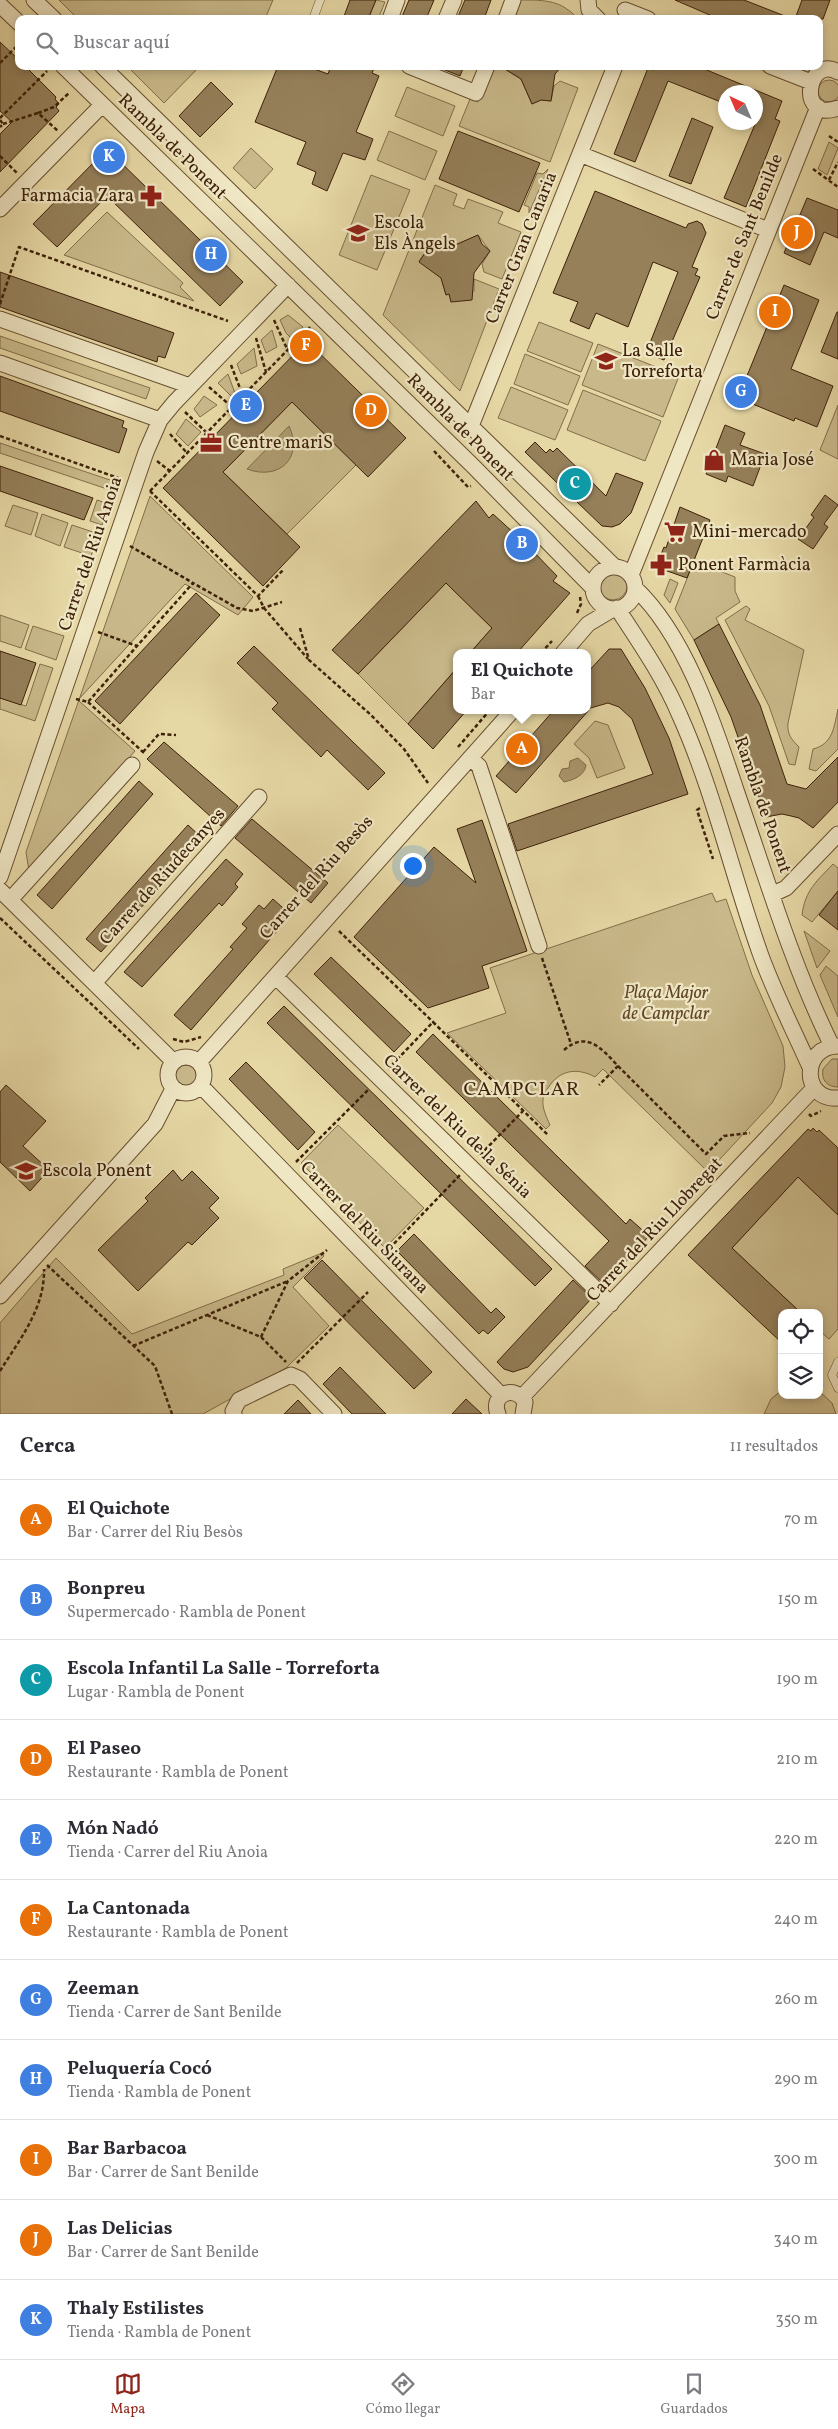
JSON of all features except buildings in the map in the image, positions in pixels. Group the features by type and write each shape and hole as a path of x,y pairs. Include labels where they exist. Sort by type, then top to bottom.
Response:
{"street":[{"path":"34,0 50,15"},
{"path":"391,15 397,0"},
{"path":"448,15 454,0"},
{"path":"507,15 513,0"},
{"path":"576,0 592,9"},
{"path":"0,5 15,19"},
{"path":"837,68 819,74 811,82 811,98 818,107 828,110 838,108"},
{"name":"Rambla de Ponent","path":"67,70 473,466 588,591"},
{"name":"Rambla de Ponent","path":"106,70 625,574 654,610 692,672 717,734 803,984 835,1046"},
{"path":"427,70 476,93 485,70"},
{"name":"Carrer Gran Canaria","path":"606,70 608,83"},
{"name":"Carrer Gran Canaria","path":"471,426 613,70"},
{"path":"780,70 811,82"},
{"path":"0,209 102,105"},
{"name":"Carrer de Sant Benilde","path":"625,574 640,548 818,107"},
{"path":"580,154 768,230"},
{"path":"283,280 283,262 288,257 295,255"},
{"path":"300,297 312,289 320,279"},
{"name":"Carrer del Riu Anoia","path":"0,877 146,452 160,420 283,280"},
{"path":"0,319 190,386"},
{"path":"0,363 160,420"},
{"path":"566,649 588,624 615,608 628,603 633,596 625,574 606,568 599,572 588,591 588,624"},
{"path":"588,591 605,607 615,608"},
{"path":"615,608 659,675 680,715 730,856 760,953 779,1003 810,1067"},
{"name":"Carrer del Riu Besòs","path":"199,1062 508,714"},
{"path":"470,758 479,766 539,946"},
{"path":"132,765 5,895 174,1062"},
{"name":"Carrer de Riudecanyes","path":"95,982 259,797"},
{"path":"773,894 786,888 838,834"},
{"name":"Carrer del Riu de la Sénia","path":"276,977 611,1304"},
{"path":"835,1046 822,1050 814,1057 809,1074 814,1088 820,1094 837,1100"},
{"path":"186,1057 199,1062 204,1071 201,1086 190,1093 179,1092 173,1089 168,1078 168,1072 174,1062 186,1057"},
{"name":"Carrer del Riu Siurana","path":"201,1086 501,1395"},
{"name":"Carrer del Riu Llobregat","path":"522,1397 814,1088"},
{"path":"0,1296 154,1124 173,1089"},
{"path":"234,1414 233,1411 239,1400 291,1375 300,1379 334,1414"},
{"path":"498,1414 496,1403 501,1395 512,1392 522,1397 525,1402 523,1414"}],"lane":[{"path":"314,15 320,0"},
{"path":"838,1362 832,1375 838,1388"}],"path":[{"path":"0,63 15,48"},
{"path":"3,124 0,119 47,71"},
{"path":"0,127 3,124 54,107 69,93"},
{"path":"38,113 59,132"},
{"path":"829,136 838,142"},
{"path":"0,156 18,174"},
{"path":"829,180 838,162"},
{"path":"812,169 838,187"},
{"path":"0,304 20,247 228,321"},
{"path":"274,319 288,351"},
{"path":"310,327 170,471 149,490 258,596 264,608 309,660 371,714 404,749 424,778"},
{"path":"256,338 266,372"},
{"path":"230,363 243,396"},
{"path":"208,387 232,407"},
{"path":"185,412 207,433"},
{"path":"170,434 187,453"},
{"path":"0,436 122,480"},
{"path":"438,455 468,487"},
{"path":"157,462 170,471"},
{"path":"128,545 237,608 253,611 282,602"},
{"path":"258,596 284,569"},
{"path":"88,702 193,582"},
{"path":"572,619 580,610 588,591"},
{"path":"300,628 309,660"},
{"path":"98,632 137,646"},
{"path":"545,649 554,639"},
{"path":"75,698 88,702 143,752"},
{"path":"452,754 487,714"},
{"path":"132,765 159,734 176,735"},
{"path":"422,789 434,775"},
{"path":"697,810 710,851"},
{"path":"0,918 134,1047 139,1050 145,1049"},
{"path":"339,931 548,1135"},
{"path":"539,946 571,1044"},
{"path":"296,1162 433,1022"},
{"path":"169,1037 184,1042 201,1037 205,1033"},
{"path":"564,1050 571,1044 584,1041 598,1046 706,1154 724,1136 750,1132"},
{"path":"598,1085 618,1066"},
{"path":"385,1253 523,1111"},
{"path":"133,1346 288,1281 328,1250"},
{"path":"0,1371 37,1311 44,1285 44,1262 155,1366 172,1414"},
{"path":"261,1338 288,1281"},
{"path":"207,1315 261,1338 292,1368 368,1292"}],"green space":[{"path":"59,0 273,0 267,15 74,15"},
{"path":"376,0 385,2 380,15 370,15"},
{"path":"520,0 538,0 552,2 574,15 514,15"},
{"path":"131,70 196,70 164,103"},
{"path":"491,70 507,70 521,79 532,104 541,100 551,101 554,86 560,81 578,88 550,162 459,126 470,99 478,102"},
{"path":"829,80 837,83 839,95 837,99 829,102 821,99 818,91 821,83"},
{"path":"407,87 455,106 443,136 395,116"},
{"path":"389,131 437,151 425,180 377,160"},
{"path":"829,142 838,148 827,175 818,169"},
{"path":"251,148 273,169 255,189 233,168"},
{"path":"548,169 529,213 529,207 524,205 537,173 543,174"},
{"path":"371,175 410,190 377,270 339,255"},
{"path":"435,185 457,194 453,205 464,209 468,199 503,212 498,223 521,232 502,279 484,272 482,264 490,251 478,235 453,246 435,242 434,244 427,243 425,253 419,261 441,278 446,295 449,294 451,302 461,299 474,291 474,279 499,289 460,391 383,315"},
{"path":"107,212 183,283 180,287 194,301 64,255"},
{"path":"288,315 303,327 292,339 286,333 280,320"},
{"path":"539,322 593,343 581,372 527,351"},
{"path":"272,330 277,347 266,353 261,340"},
{"path":"0,336 150,388 146,399 0,348"},
{"path":"598,344 679,376 663,417 582,385"},
{"path":"254,348 257,366 241,374 237,364"},
{"path":"525,354 580,376 568,405 514,384"},
{"path":"228,374 236,396 233,398 218,383"},
{"path":"511,387 568,410 555,440 498,418"},
{"path":"583,390 661,421 645,461 567,430"},
{"path":"204,396 217,405 200,417 194,409"},
{"path":"292,402 356,465 287,534 223,472"},
{"path":"838,405 838,459 820,450"},
{"path":"186,419 201,432 188,446 176,434"},
{"path":"0,443 116,482 113,491 0,453"},
{"path":"150,496 253,597 238,615 185,584 80,698"},
{"path":"97,500 109,504 102,525 90,521"},
{"path":"13,505 38,513 31,535 5,526"},
{"path":"42,514 68,523 60,546 35,536"},
{"path":"72,525 99,534 91,556 64,547"},
{"path":"694,561 735,577 735,591 740,602 716,618 719,624 694,640 675,609"},
{"path":"613,572 623,576 627,586 623,596 613,600 603,596 599,586 603,576"},
{"path":"670,579 678,583 670,603 664,595"},
{"path":"446,583 492,628 474,649 453,649 453,673 408,724 358,674"},
{"path":"746,606 750,609 745,620 804,650 788,723 790,736 799,747 795,765 789,764 769,706 725,620"},
{"path":"0,615 29,625 21,648 0,641"},
{"path":"33,626 64,636 56,660 25,649"},
{"path":"40,664 53,668 35,721 0,709 0,698 26,706"},
{"path":"79,701 135,751 29,871 26,852"},
{"path":"838,709 838,749 816,771 809,769 813,749 820,747 829,739 834,728"},
{"path":"595,721 608,725 625,768 597,778 589,758 574,744"},
{"path":"833,864 838,868 838,891 812,922 802,915 806,899 813,886"},
{"name":"Plaça Major de Campclar","path":"712,893 716,902 726,899 752,975 783,1046 785,1067 781,1087 772,1103 708,1172 603,1069 595,1077 575,1071 563,1074 552,1082 543,1098 544,1109 550,1125 546,1129 447,1033 506,1013 490,968"},
{"path":"804,931 830,951 817,968"},
{"path":"826,966 838,976 838,1017 820,975"},
{"path":"832,1059 838,1059 838,1087 828,1084 823,1076 823,1069"},
{"path":"186,1065 194,1068 197,1076 194,1084 186,1087 178,1084 175,1076 178,1068"},
{"path":"338,1125 424,1208 385,1248 301,1163"},
{"path":"798,1177 838,1215 838,1329 829,1339 823,1334 823,1309 797,1309 732,1248"},
{"path":"322,1253 324,1256 293,1287 329,1326 286,1368 203,1414 0,1414 0,1323 56,1258 132,1334 284,1275 283,1269"},
{"path":"778,1393 778,1399 823,1399 823,1395 832,1403 836,1414 764,1414 771,1399"}],"shaded area":[{"path":"289,426 293,438 293,448 291,457 286,464 269,472 247,469"},
{"path":"578,758 586,765 584,772 564,782 559,776 562,769 569,768 570,761"}],"place":[{"name":"Thaly Estilistes","path":"109,157"},
{"name":"Farmacia Zara","path":"151,196"},
{"name":"Escola Els Àngels","path":"358,233"},
{"name":"Las Delicias","path":"797,233"},
{"name":"Peluquería Cocó","path":"211,255"},
{"name":"Bar Barbacoa","path":"775,312"},
{"name":"La Cantonada","path":"306,346"},
{"name":"La Salle Torreforta","path":"606,361"},
{"name":"Zeeman","path":"741,392"},
{"name":"Món Nadó","path":"246,406"},
{"name":"El Paseo","path":"371,411"},
{"name":"Centre mariS","path":"211,443"},
{"name":"Maria José","path":"714,460"},
{"name":"Escola Infantil La Salle - Torreforta","path":"575,484"},
{"name":"Mini-mercado","path":"675,532"},
{"name":"Bonpreu","path":"522,544"},
{"name":"Ponent Farmàcia","path":"661,565"},
{"name":"El Quichote","path":"522,749"},
{"name":"Escola Ponent","path":"26,1171"}],"district":[{"name":"CAMPCLAR","path":"522,1090"}]}
